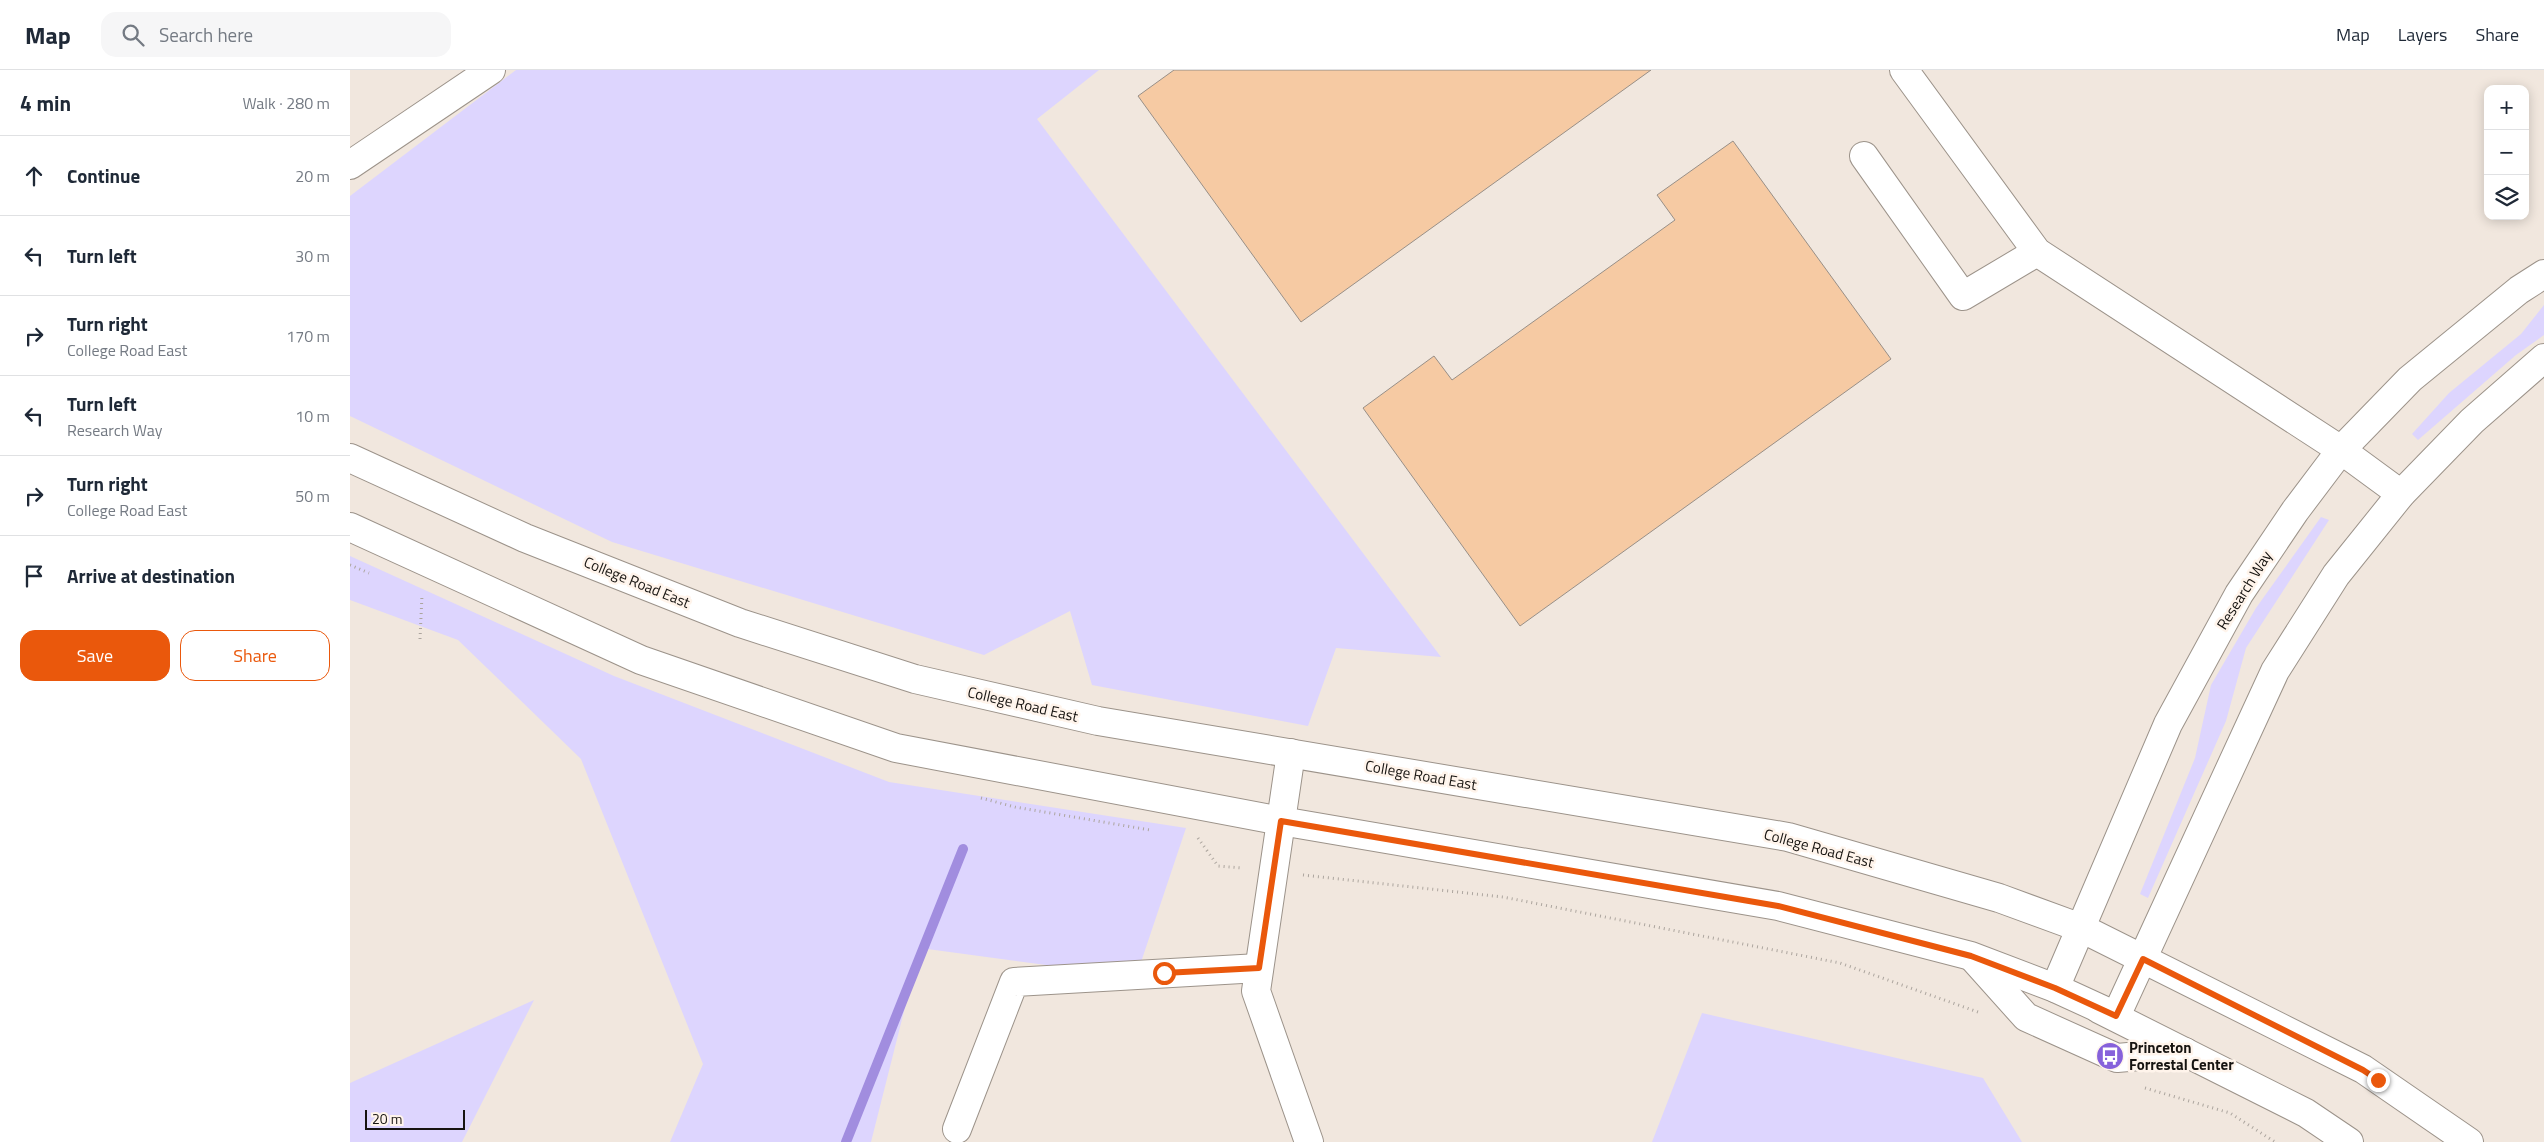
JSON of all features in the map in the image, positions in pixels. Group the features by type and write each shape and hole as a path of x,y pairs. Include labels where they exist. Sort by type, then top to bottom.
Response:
{"street":[{"path":"350,164 491,70"},
{"path":"1904,70 2037,252 2341,450 2401,494"},
{"path":"1864,156 1963,296 2037,252"},
{"name":"Research Way","path":"2055,988 2168,724 2239,594 2295,511 2341,450 2410,379 2519,290 2544,274"},
{"path":"350,527 640,660 896,748 1281,821 1778,906 1971,956 2055,988 2116,1016 2275,671 2336,575 2401,494 2472,421 2544,358"},
{"name":"College Road East","path":"350,458 525,538 740,623 915,679 1098,721 1788,837 1999,898 2081,928 2363,1070 2469,1142"},
{"path":"1291,753 1256,991 1309,1142"},
{"path":"1971,956 2026,1017 2117,1058 2185,1052"},
{"path":"957,1129 1014,982 1259,968"},
{"path":"2055,988 2306,1113 2349,1142"}],"path":[{"path":"420,639 422,594"}],"shaded area":[{"path":"516,70 1099,70 1037,119 1441,657 1336,648 1308,726 1092,685 1070,611 984,655 612,542 350,416 350,196"},
{"path":"2544,305 2544,335 2516,355 2418,440 2412,434 2449,393 2521,334"},
{"path":"2321,517 2329,520 2246,648 2226,721 2148,898 2140,894 2195,758 2211,685 2256,608"},
{"path":"350,556 614,676 889,782 1186,828 1136,977 920,948 871,1142 670,1142 703,1064 581,759 458,640 350,600"},
{"path":"534,1000 462,1142 350,1142 350,1083"},
{"path":"1702,1013 1983,1078 2022,1142 1652,1142"}],"building":[{"path":"1174,70 1651,70 1301,322 1138,96"},
{"path":"1733,141 1891,359 1520,626 1363,408 1434,356 1452,380 1675,220 1657,195"}],"waterway":[{"path":"846,1142 963,849"}],"place":[{"name":"Princeton Forrestal Center","path":"2110,1056"}],"route":[{"path":"1164,973 1259,968 1281,821 1778,906 1971,956 2055,988 2116,1016 2143,959 2363,1070 2378,1080"}]}
